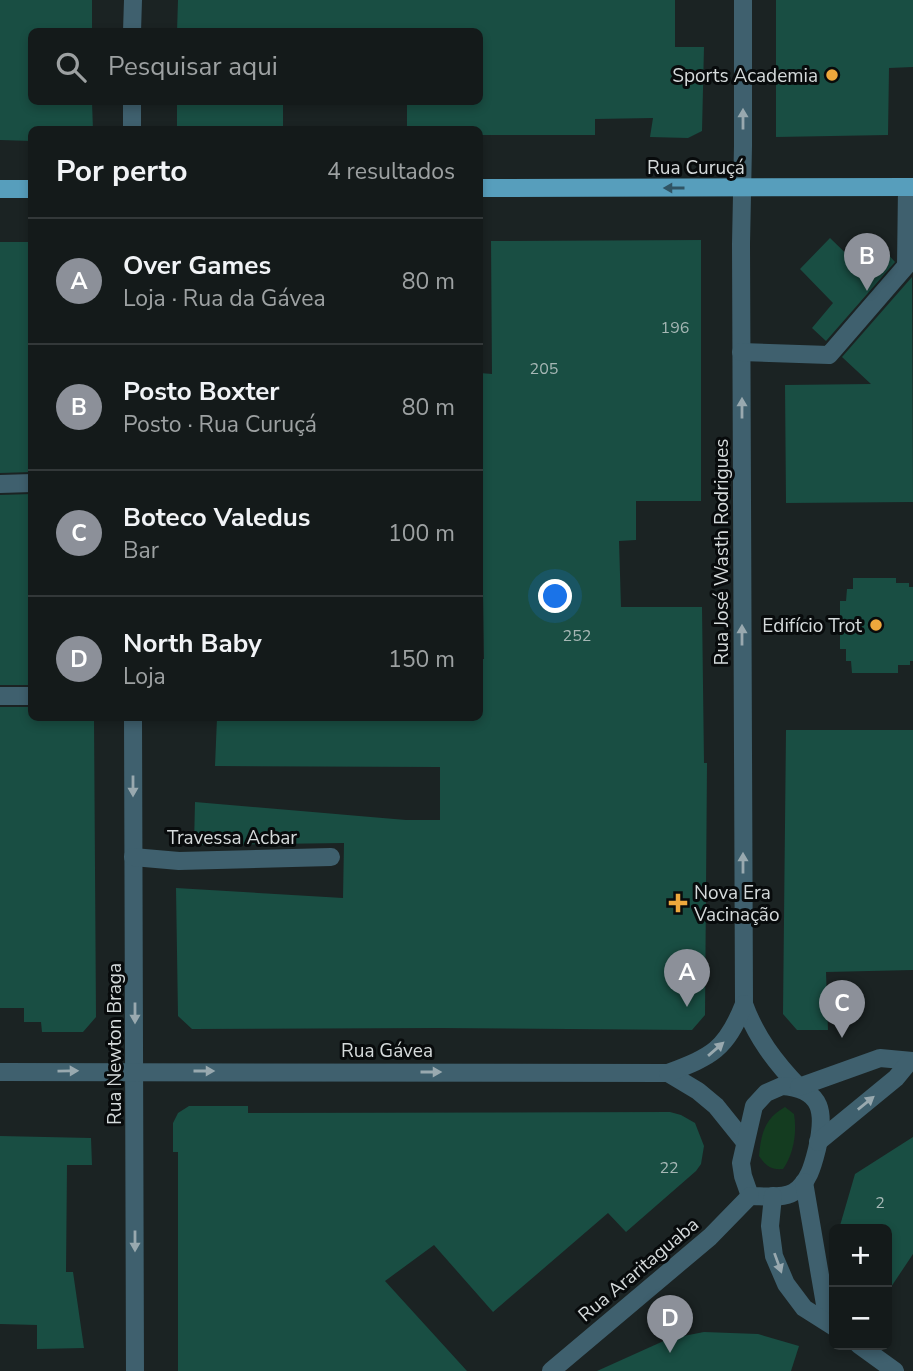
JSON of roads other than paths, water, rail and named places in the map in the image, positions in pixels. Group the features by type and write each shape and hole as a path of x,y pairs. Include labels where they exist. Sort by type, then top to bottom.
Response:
{"main road":[{"name":"Rua Curuçá","path":"483,188 910,187"},
{"path":"0,189 28,189"}],"street":[{"path":"132,0 132,28"},
{"name":"Rua José Wasth Rodrigues","path":"743,0 741,352 744,1004 760,1041 799,1087"},
{"path":"132,105 132,126"},
{"path":"741,352 829,355 906,266 910,187"},
{"path":"0,484 28,483"},
{"path":"0,696 28,696"},
{"name":"Rua Newton Braga","path":"133,721 135,1371"},
{"name":"Travessa Acbar","path":"133,857 179,860 331,857"},
{"path":"668,1073 703,1060 722,1045 735,1026 744,1004"},
{"path":"799,1087 812,1096 821,1109 822,1126 811,1171 793,1192 750,1196 741,1163 754,1106 766,1093 782,1086 799,1087 880,1058 912,1061"},
{"path":"818,1142 896,1078 912,1061"},
{"name":"Rua Gávea","path":"0,1072 135,1070 668,1073"},
{"path":"668,1073 698,1091 716,1106 745,1142"},
{"path":"804,1182 829,1313"},
{"name":"Rua Araritaguaba","path":"551,1371 710,1237 750,1196"},
{"path":"772,1196 770,1226 774,1256 786,1284 804,1308 829,1323"},
{"path":"866,1350 895,1371"}],"place":[{"name":"Sports Academia","path":"832,75"},
{"name":"Posto Boxter","path":"867,291"},
{"name":"Edifício Trot","path":"876,625"},
{"name":"Nova Era Vacinação","path":"678,903"},
{"name":"Over Games","path":"687,1007"},
{"name":"Boteco Valedus","path":"842,1038"},
{"name":"North Baby","path":"670,1353"}]}
